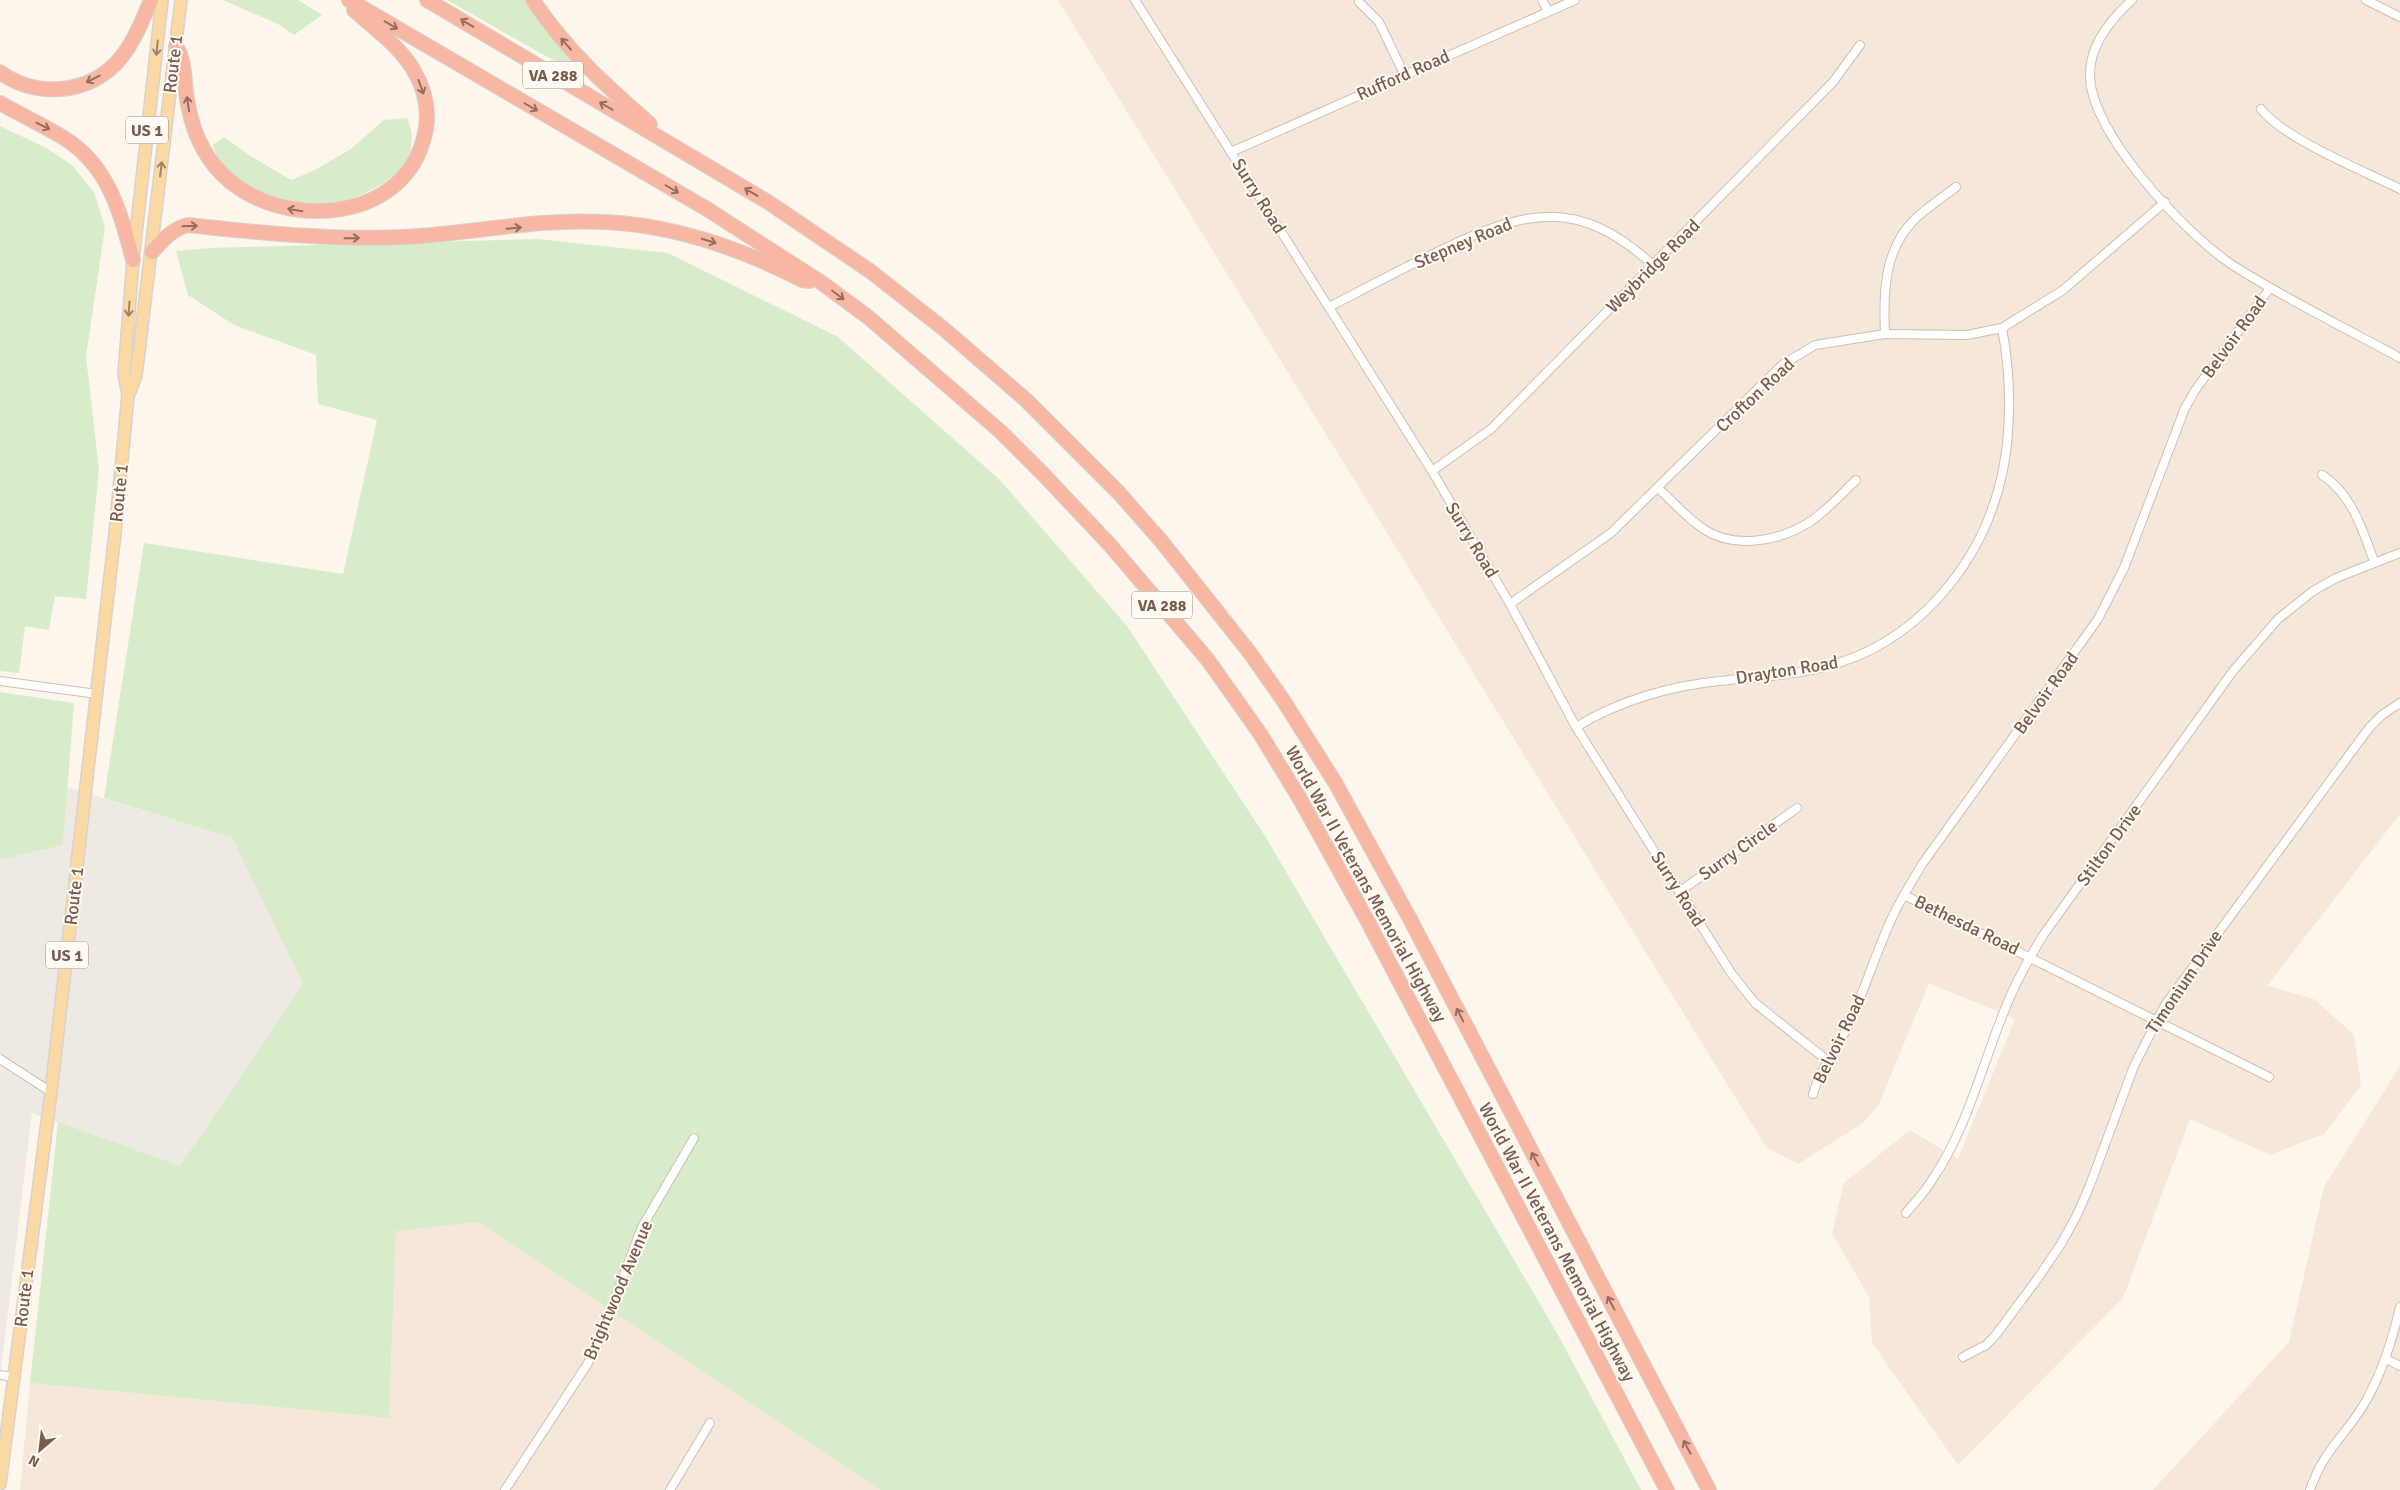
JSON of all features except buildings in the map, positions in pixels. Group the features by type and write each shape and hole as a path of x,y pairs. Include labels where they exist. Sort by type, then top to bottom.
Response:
{"highway":[{"path":"0,72 17,82 45,90 66,89 86,83 105,73 118,60 141,24 151,0"},
{"path":"176,46 183,58 186,94 194,130 210,160 234,186 262,201 299,211 338,210 361,204 386,192 399,183 415,162 425,135 426,106 419,80 403,55 342,0"},
{"name":"World War II Veterans Memorial Highway","path":"349,0 707,209 822,283 868,317 956,392 1044,474 1110,545 1186,632 1256,727 1328,846 1667,1490"},
{"name":"World War II Veterans Memorial Highway","path":"427,0 679,148 827,240 944,329 1026,400 1086,459 1196,582 1283,700 1336,784 1410,919 1709,1490"},
{"path":"533,0 560,38 586,67 679,148"},
{"path":"0,103 66,139 97,167 111,188 118,204 133,260"},
{"path":"152,252 170,233 178,227 188,225 344,238 448,235 553,223 604,222 664,229 696,237 754,256 802,280 822,283"}],"main road":[{"name":"Route 1","path":"0,1484 51,1092 115,533 128,396 124,374 133,260 162,0"},
{"name":"Route 1","path":"128,396 136,376 181,0"}],"street":[{"name":"Surry Road","path":"1136,0 1432,471 1510,604 1576,727 1731,973 1755,1003 1828,1061"},
{"path":"1542,0 1548,11"},
{"name":"Rufford Road","path":"1231,152 1574,0"},
{"path":"2132,0 2117,13 2100,38 2091,65 2092,91 2104,124 2120,149 2165,202 2213,249 2270,288 2400,358"},
{"path":"2366,0 2400,17"},
{"path":"1359,2 1379,22 1404,74"},
{"name":"Weybridge Road","path":"1432,471 1491,429 1654,266 1833,82 1860,44"},
{"path":"2261,109 2268,118 2286,131 2400,189"},
{"path":"1885,334 1887,273 1897,243 1916,218 1956,187"},
{"name":"Crofton Road","path":"1510,604 1611,533 1658,489 1782,364 1815,345 1885,334 1967,335 2002,328 2063,290 2165,202"},
{"name":"Stepney Road","path":"1329,307 1451,246 1504,223 1528,218 1555,217 1572,219 1603,228 1632,245 1654,266"},
{"name":"Belvoir Road","path":"1813,1094 1822,1071 1848,1025 1891,919 1904,894 1923,863 2098,619 2124,568 2185,408 2196,389 2270,288"},
{"name":"Drayton Road","path":"1576,727 1606,710 1668,690 1702,683 1787,674 1844,661 1884,642 1922,615 1938,599 1962,569 1975,546 1996,497 2006,453 2008,409 2006,350 2002,328"},
{"path":"2322,475 2348,498 2374,561"},
{"path":"1658,489 1705,530 1727,539 1758,540 1776,537 1809,523 1856,480"},
{"name":"Stilton Drive","path":"1906,1213 1932,1180 1948,1152 1962,1122 2001,1018 2030,956 2233,671 2262,636 2290,608 2313,591 2336,578 2374,561 2400,553"},
{"path":"0,681 97,694"},
{"name":"Timonium Drive","path":"1963,1357 1986,1345 1995,1336 2061,1244 2090,1185 2134,1066 2156,1019 2202,953 2369,728 2382,715 2400,703"},
{"name":"Surry Circle","path":"1679,892 1797,808"},
{"name":"Bethesda Road","path":"1904,894 2269,1077"},
{"path":"0,1059 51,1092"},
{"name":"Brightwood Avenue","path":"505,1490 588,1363 597,1345 642,1227 694,1138"},
{"path":"2310,1490 2324,1457 2362,1408 2386,1359 2400,1307"},
{"path":"2386,1359 2400,1366"},
{"path":"0,1375 14,1376"},
{"path":"670,1490 710,1423"}],"shaded area":[{"path":"1058,0 2400,0 2400,814 2267,986 2314,999 2354,1035 2361,1085 2324,1134 2270,1155 2190,1119 2123,1298 1958,1465 1872,1343 1869,1297 1832,1233 1844,1183 1910,1130 1958,1159 2015,1019 1929,983 1879,1104 1863,1123 1798,1164 1766,1147"},
{"path":"67,787 232,838 303,984 180,1167 32,1113 0,1378 0,860 63,845"},
{"path":"2400,1066 2400,1490 2153,1490 2289,1342 2324,1187"},
{"path":"478,1222 880,1490 20,1490 30,1383 389,1418 396,1230"}],"green space":[{"path":"223,0 298,0 322,15 294,35 278,24"},
{"path":"447,0 525,0 576,68 574,72"},
{"path":"407,118 411,133 411,146 401,168 368,192 331,206 315,206 279,199 245,184 230,173 220,160 213,145 224,137 249,155 291,180 315,170 351,149 384,120"},
{"path":"0,126 46,148 72,165 94,192 105,227 86,357 99,469 86,599 55,596 49,630 25,626 19,673 0,671"},
{"path":"537,239 668,253 838,337 999,479 1127,626 1265,836 1557,1333 1641,1490 880,1490 478,1222 396,1231 389,1418 30,1383 58,1122 180,1166 303,984 232,838 104,798 144,543 343,574 377,420 318,404 316,355 234,325 188,295 176,251 209,248"},
{"path":"0,692 74,703 63,845 0,860"}]}
